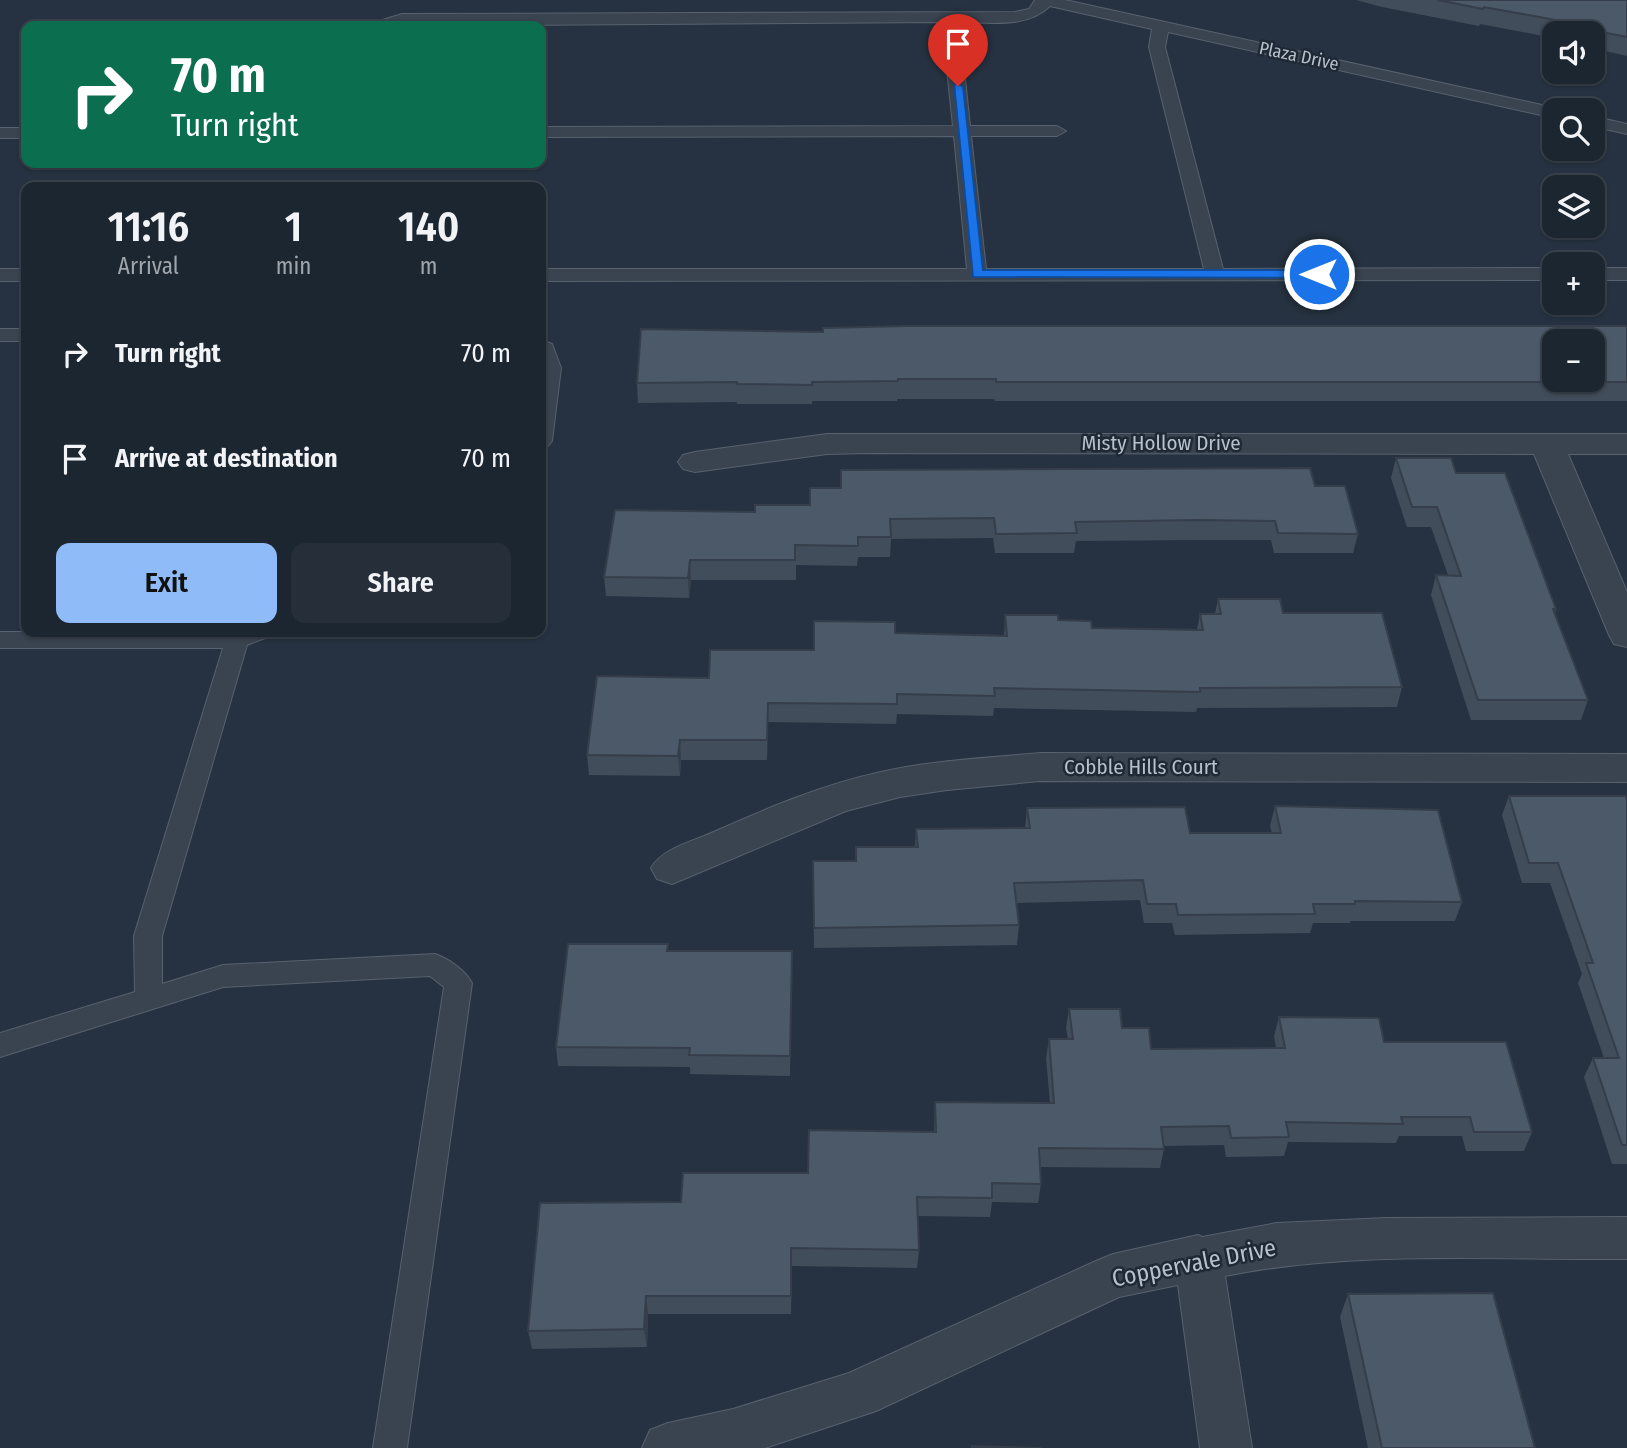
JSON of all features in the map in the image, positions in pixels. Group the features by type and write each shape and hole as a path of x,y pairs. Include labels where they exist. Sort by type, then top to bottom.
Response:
{"street":[{"name":"Misty Hollow Drive","path":"695,463 827,444 870,443 1627,444"},
{"path":"1547,444 1627,635"},
{"name":"Cobble Hills Court","path":"672,868 783,819 856,792 981,772 1040,767 1627,768"},
{"name":"Coppervale Drive","path":"668,1448 733,1434 858,1394 1113,1276 1198,1257 1277,1244 1385,1239 1627,1238"},
{"path":"1198,1257 1226,1448"}],"lane":[{"path":"395,21 1015,17 1034,13 1045,0"},
{"name":"Plaza Drive","path":"1045,0 1542,110"},
{"path":"950,17 977,274"},
{"path":"1161,26 1157,47 1215,274"},
{"path":"1605,124 1627,129"},
{"path":"546,132 1057,131"},
{"path":"0,133 21,133"},
{"path":"546,275 1542,274"},
{"path":"1605,274 1627,274"},
{"path":"0,275 21,275"},
{"path":"0,335 21,335"},
{"path":"546,351 551,368 546,404"},
{"path":"0,640 185,637"},
{"path":"149,998 146,967 148,936 247,637"},
{"path":"0,1045 223,976 435,965 458,983 390,1448"}],"building":[{"path":"1438,0 1627,0 1627,37 1605,33 1605,21 1561,21 1484,7 1483,9"},
{"path":"906,326 1627,326 1627,382 1605,382 1605,329 1542,329 1542,382 996,382 996,379 898,379 812,382 812,385 737,382 637,383 641,329 823,332 823,328"},
{"path":"1396,458 1451,458 1456,473 1505,473 1588,700 1478,700 1436,575 1461,576 1437,507 1412,507"},
{"path":"1310,468 1315,486 1345,486 1358,534 1278,533 1275,521 1198,520 1075,522 1077,533 996,534 994,518 890,519 891,537 858,537 858,546 795,545 795,560 690,560 688,578 604,577 615,510 755,512 755,505 810,505 810,488 841,488 841,470"},
{"path":"1218,599 1280,599 1283,613 1382,613 1402,687 1200,688 1200,692 994,688 995,696 897,694 897,704 768,703 767,740 680,740 678,756 587,755 597,676 709,678 710,650 814,650 814,621 895,622 895,633 1007,636 1005,615 1058,615 1058,620 1091,621 1092,628 1203,630 1200,614 1221,614"},
{"path":"1509,796 1626,796 1627,1145 1622,1145 1593,1058 1619,1058 1586,963 1593,963 1558,863 1529,863"},
{"path":"1275,806 1438,810 1462,902 1355,901 1355,904 1313,904 1315,914 1178,915 1176,904 1147,904 1143,880 1014,883 1019,925 814,928 813,861 856,861 856,847 918,847 916,829 1030,828 1027,808 1185,807 1190,833 1281,833"},
{"path":"568,944 668,944 667,951 792,951 790,1056 689,1055 690,1048 556,1047"},
{"path":"1069,1009 1120,1009 1122,1028 1149,1028 1151,1049 1285,1048 1279,1017 1379,1018 1384,1042 1506,1042 1532,1132 1474,1132 1470,1117 1401,1117 1403,1124 1286,1122 1289,1137 1231,1138 1229,1126 1161,1127 1164,1149 1039,1148 1041,1184 992,1183 992,1198 917,1197 919,1250 791,1248 791,1296 646,1296 644,1329 528,1331 540,1203 681,1202 683,1173 808,1173 809,1130 936,1132 935,1102 1054,1103 1049,1039 1073,1039"},
{"path":"1493,1293 1535,1448 1382,1448 1348,1294"},
{"path":"972,1446 1041,1448 972,1448"}],"route":[{"path":"958,86 977,274 1319,274"}]}
